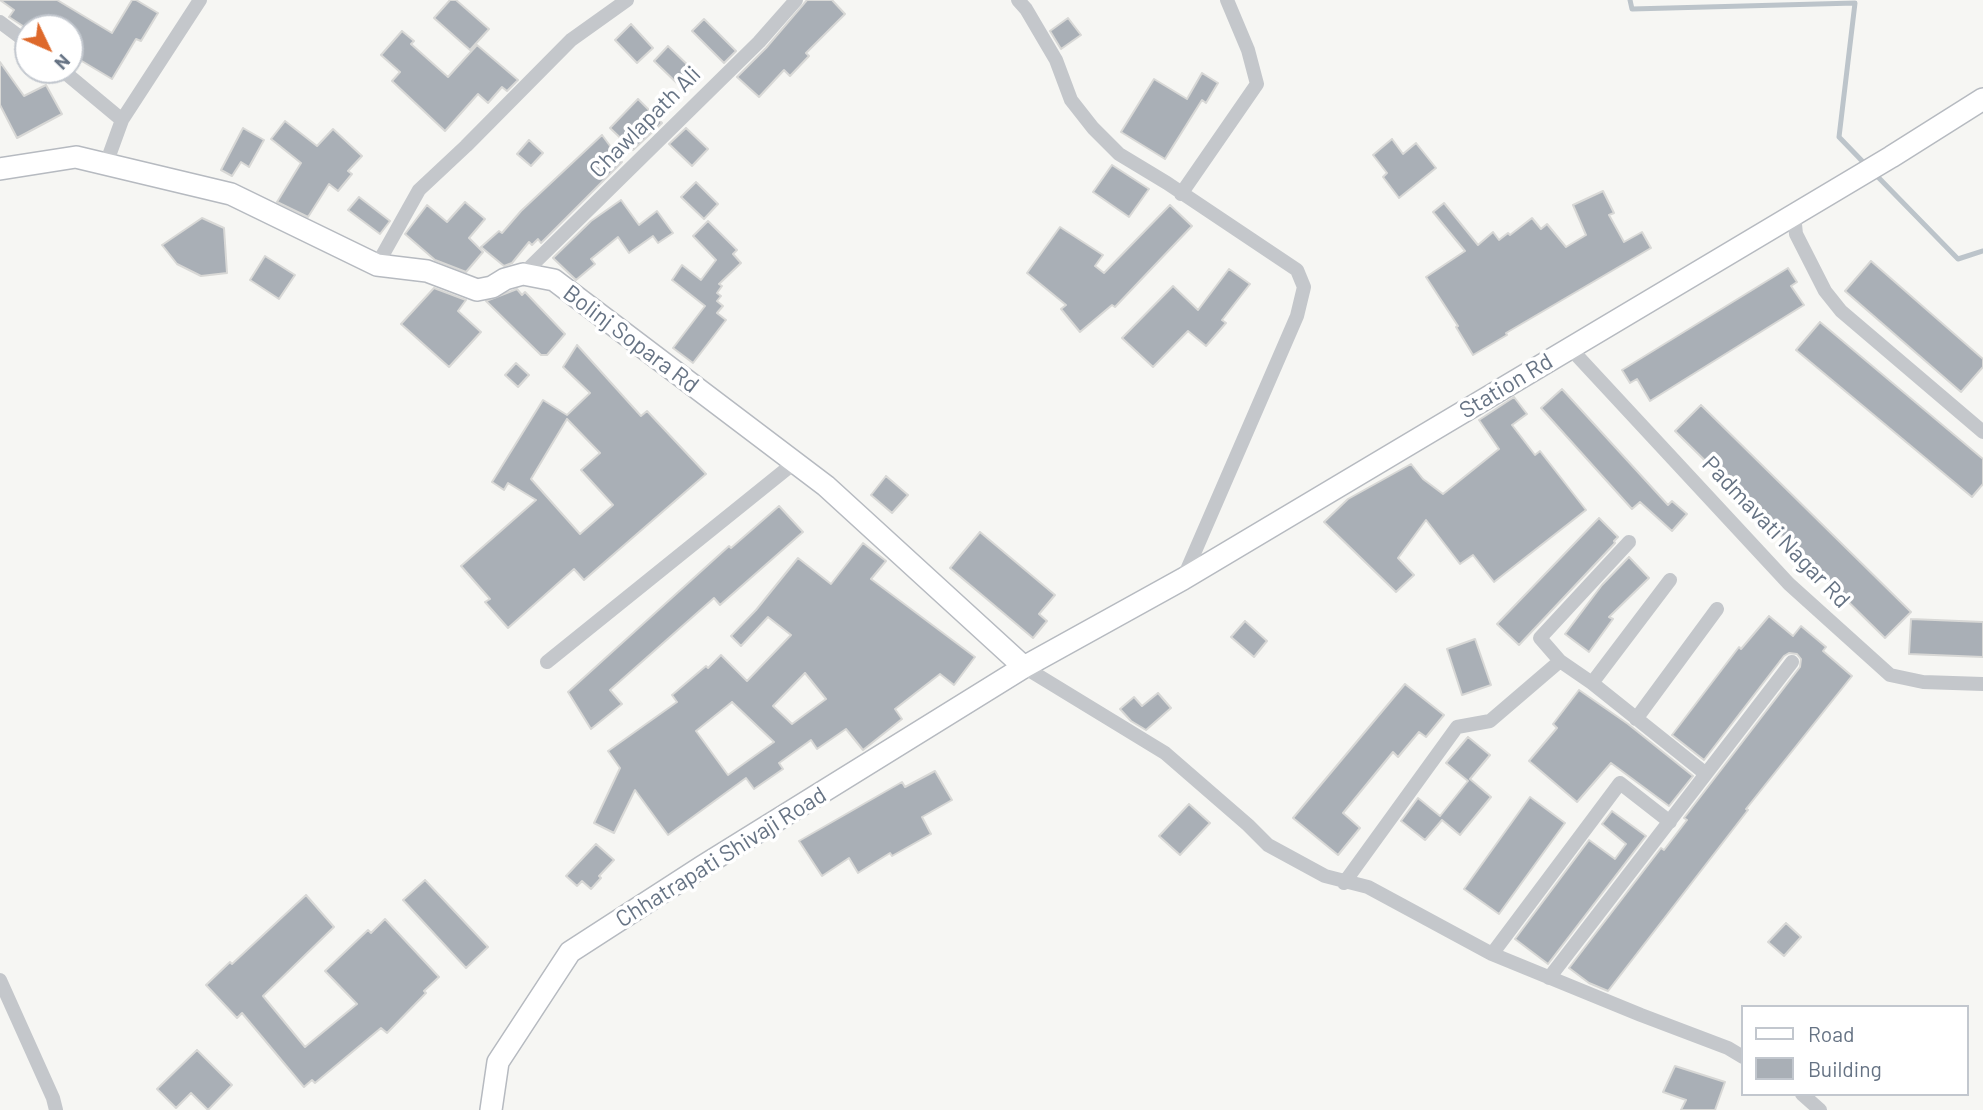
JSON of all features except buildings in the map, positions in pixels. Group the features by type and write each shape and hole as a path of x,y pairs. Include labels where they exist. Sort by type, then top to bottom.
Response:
{"main road":[{"name":"Station Rd","path":"1024,667 1182,579 1891,157 1983,99"},
{"path":"0,169 76,157 231,194 377,265 427,271 477,290 523,274"},
{"name":"Bolinj Sopara Rd","path":"523,274 554,280 826,486 1024,667"},
{"name":"Chhatrapati Shivaji Road","path":"491,1110 498,1062 570,953 703,866 1024,667"}],"street":[{"path":"106,164 122,120 200,0"},
{"path":"377,265 419,190 571,40 628,0"},
{"name":"Chawlapath Ali","path":"523,274 759,42 796,0"},
{"path":"1018,0 1056,60 1071,100 1093,128 1119,154 1297,270 1304,287 1297,316 1182,579"},
{"path":"1181,194 1257,84 1248,50 1227,0"},
{"path":"79,84 122,120"},
{"path":"1794,215 1796,234 1825,291 1841,311 1983,432"},
{"name":"Padmavati Nagar Rd","path":"1570,348 1789,584 1890,675 1923,682 1983,684"},
{"path":"547,662 794,463"},
{"path":"1629,542 1541,638 1560,661 1592,683 1706,775"},
{"path":"1592,683 1670,580"},
{"path":"1636,719 1717,609"},
{"path":"1344,883 1457,727 1490,721 1560,661"},
{"path":"1549,978 1792,662"},
{"path":"1024,667 1165,753 1268,845 1325,876 1368,887 1492,954 1728,1048 1742,1056"},
{"path":"1492,954 1620,783 1670,822"},
{"path":"0,980 56,1110"},
{"path":"1804,1096 1820,1110"}],"waterway":[{"path":"1630,0 1632,9 1855,3 1839,137 1866,165"},
{"path":"1875,174 1958,259 1983,251"}]}
